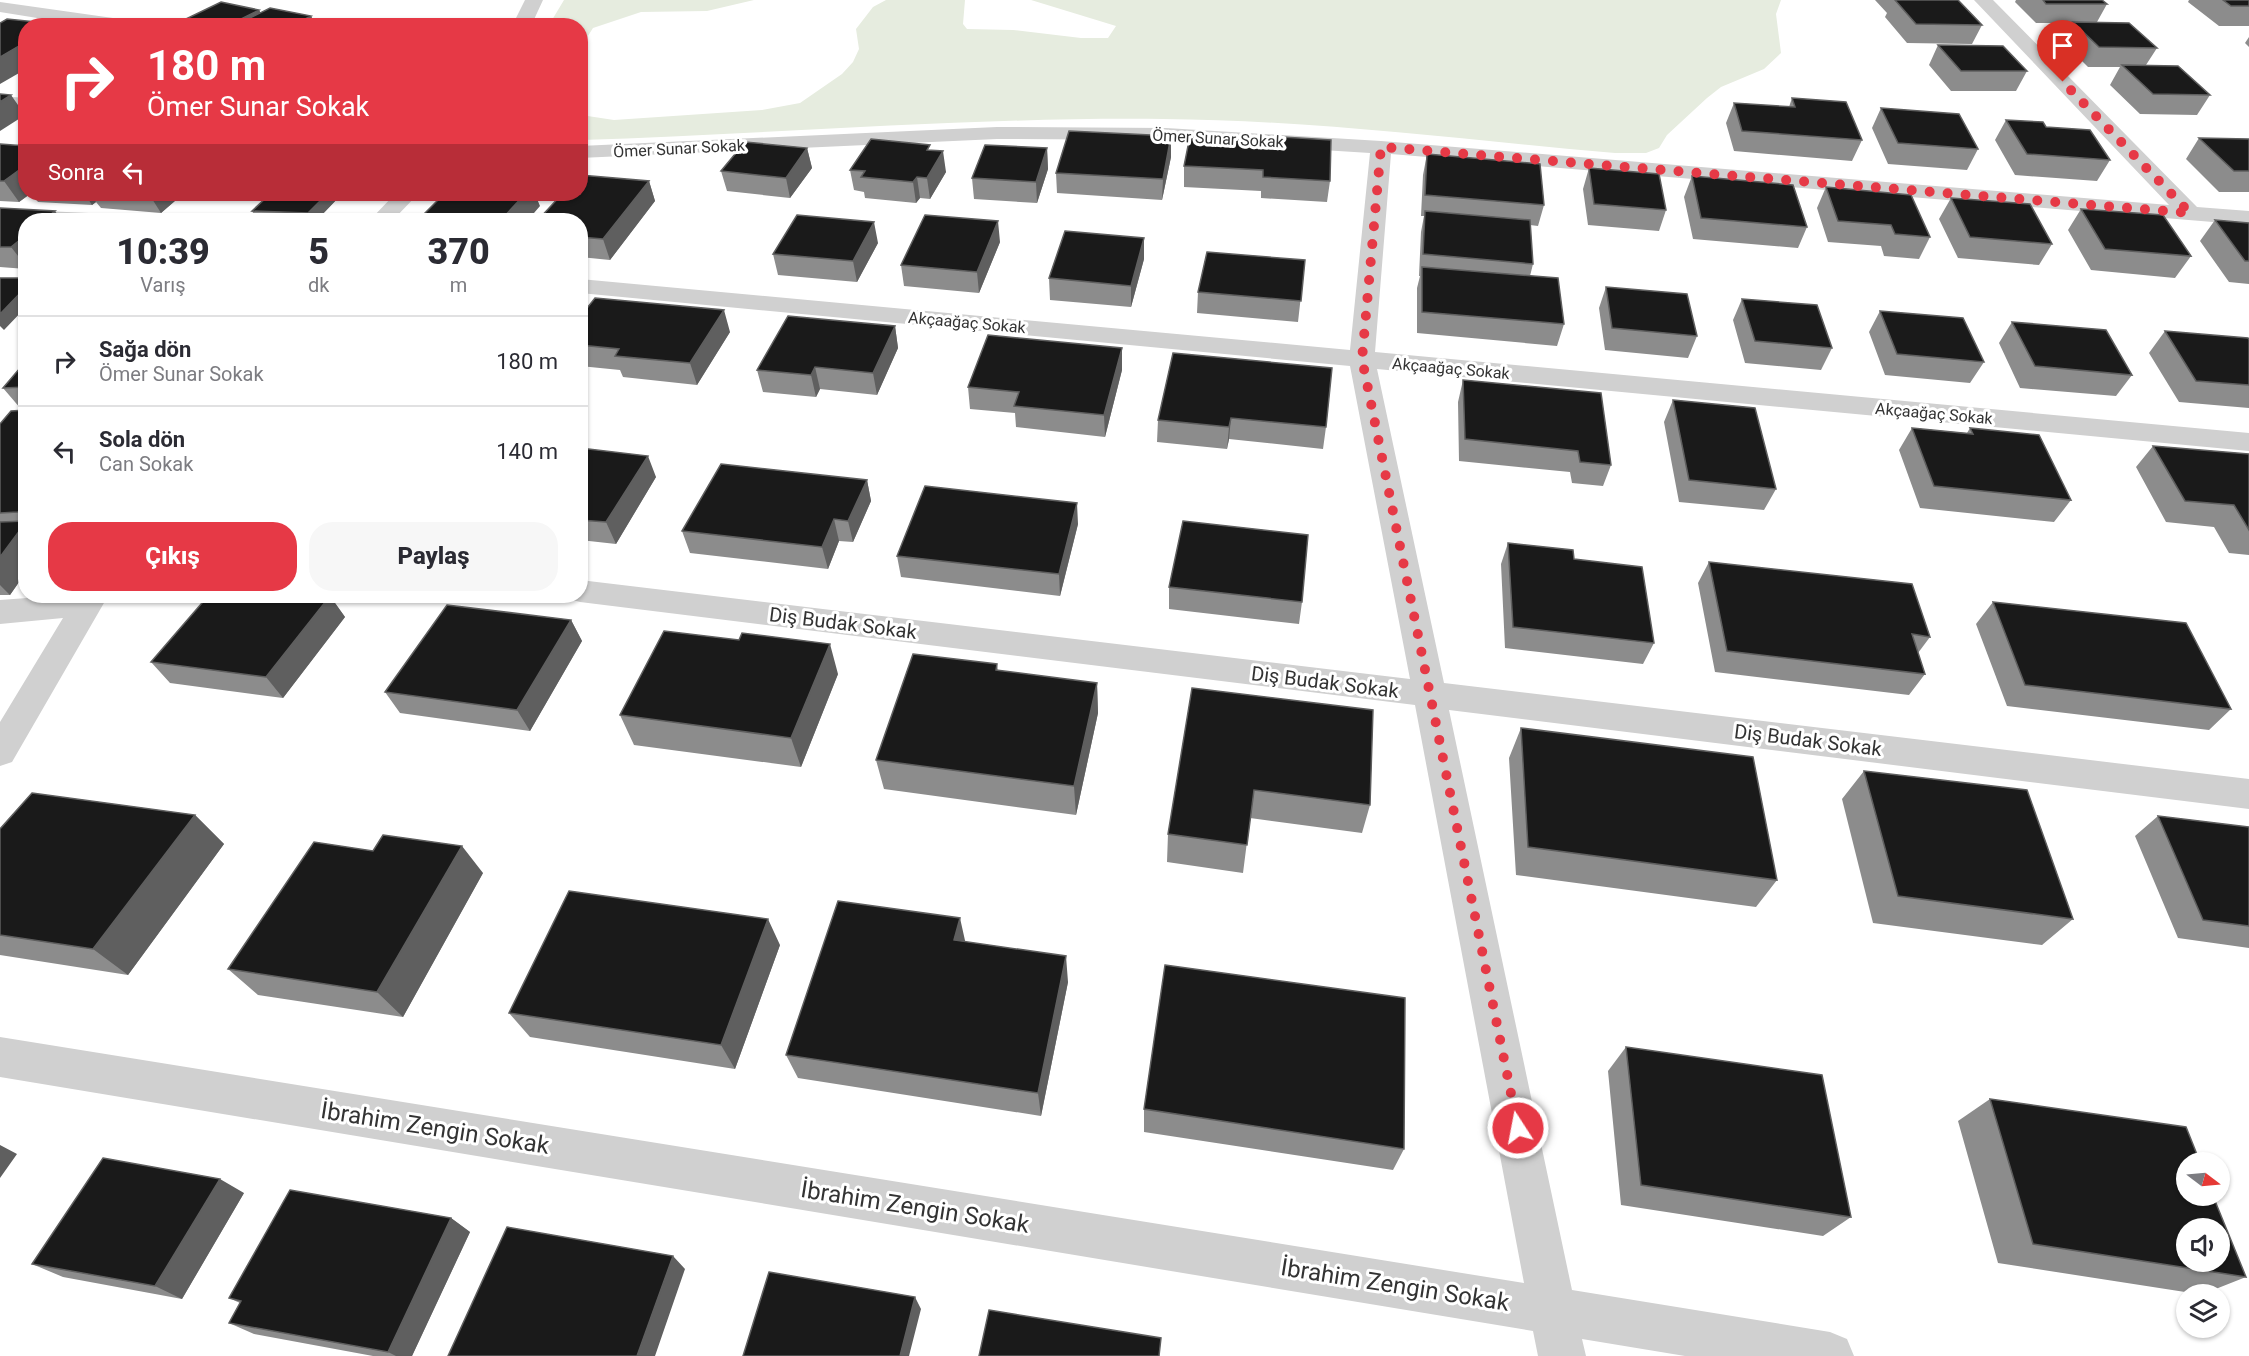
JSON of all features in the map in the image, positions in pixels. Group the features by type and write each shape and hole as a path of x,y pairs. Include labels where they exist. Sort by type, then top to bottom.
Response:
{"street":[{"path":"69,16 81,0"},
{"path":"524,18 534,0"},
{"path":"1983,0 2190,213"},
{"path":"0,7 80,18"},
{"path":"0,102 18,103"},
{"name":"Ömer Sunar Sokak","path":"588,152 997,133 1166,134 1381,147 2249,218"},
{"path":"1381,147 1362,359 1563,1356"},
{"path":"388,213 400,201"},
{"path":"0,216 18,217"},
{"name":"Akçaağaç Sokak","path":"588,287 2249,442"},
{"name":"Diş Budak Sokak","path":"588,592 2249,794"},
{"path":"0,612 67,603"},
{"path":"0,752 87,603"},
{"name":"İbrahim Zengin Sokak","path":"0,1057 1830,1356"}],"shaded area":[{"path":"564,0 754,0 707,11 641,12 593,28 588,36 588,18 553,18"},
{"path":"886,0 965,0 963,24 967,29 1013,30 1081,38 1108,38 1116,26 1031,0 1781,0 1776,14 1781,53 1764,69 1721,87 1667,135 1659,148 1646,153 1615,153 1333,127 1163,119 945,123 588,140 588,116 614,120 762,110 800,103 842,74 853,62 859,49 856,29 873,7"}],"building":[{"path":"1895,0 1958,0 1982,25 1916,24"},
{"path":"2043,0 2102,0 2107,4 2046,4"},
{"path":"2223,0 2249,0 2249,6 2231,6"},
{"path":"221,2 259,10 243,18 188,18"},
{"path":"270,8 311,16 307,18 250,18"},
{"path":"7,19 18,20 18,47 0,57 0,23"},
{"path":"2073,22 2129,23 2157,48 2099,47"},
{"path":"1938,45 2003,46 2027,71 1961,71"},
{"path":"2122,65 2178,66 2210,95 2153,94"},
{"path":"0,94 11,95 0,102"},
{"path":"1792,98 1846,102 1862,140 1742,131 1734,103 1795,107"},
{"path":"1881,108 1959,114 1978,149 1898,143"},
{"path":"2006,120 2043,122 2046,127 2090,130 2110,160 2027,154"},
{"path":"1069,131 1171,136 1163,179 1056,173"},
{"path":"1190,136 1266,140 1267,136 1331,140 1330,181 1263,177 1263,170 1184,166"},
{"path":"2199,138 2249,139 2249,171 2234,171"},
{"path":"871,139 930,145 927,150 943,151 927,178 917,177 913,182 861,177 865,171 850,170"},
{"path":"745,142 807,148 786,178 721,171"},
{"path":"0,144 18,145 18,171 4,181 0,181"},
{"path":"985,145 1047,148 1036,182 972,178"},
{"path":"1427,154 1540,164 1544,205 1425,195"},
{"path":"1589,168 1659,174 1666,210 1594,204"},
{"path":"588,176 649,181 603,239 588,238 588,213 544,213 556,201 588,201"},
{"path":"1692,176 1793,185 1807,227 1701,218"},
{"path":"1826,187 1911,195 1930,237 1895,234 1891,225 1838,221"},
{"path":"1951,198 2030,204 2052,244 1970,237"},
{"path":"263,201 320,201 308,213 252,211"},
{"path":"437,201 519,201 507,213 425,213"},
{"path":"0,208 55,211 52,213 18,213 18,241 11,247 0,247"},
{"path":"2081,209 2163,215 2191,256 2105,249"},
{"path":"1425,211 1530,220 1533,264 1423,254"},
{"path":"797,215 874,222 853,261 773,254"},
{"path":"925,215 998,221 977,272 901,265"},
{"path":"2215,220 2249,223 2249,261 2245,261"},
{"path":"1065,231 1144,238 1131,286 1049,278"},
{"path":"1207,252 1305,260 1301,301 1198,292"},
{"path":"1422,267 1558,278 1564,324 1422,312"},
{"path":"0,278 18,278 18,295 0,314"},
{"path":"1606,287 1687,294 1697,336 1612,328"},
{"path":"595,298 724,310 690,363 615,356 619,349 588,346 588,307"},
{"path":"1742,299 1817,305 1832,348 1755,341"},
{"path":"1880,311 1963,318 1984,362 1897,354"},
{"path":"788,316 895,326 873,373 815,367 811,375 757,370"},
{"path":"2012,322 2106,330 2132,375 2035,366"},
{"path":"2165,331 2248,338 2249,385 2196,381"},
{"path":"988,335 1122,348 1104,415 1014,406 1019,392 968,387"},
{"path":"1173,353 1332,368 1326,427 1231,418 1229,427 1158,420"},
{"path":"18,370 18,387 3,388"},
{"path":"1463,380 1601,393 1611,465 1580,462 1578,451 1465,439"},
{"path":"1673,400 1755,408 1776,489 1689,480"},
{"path":"11,411 18,411 18,512 0,513 0,424"},
{"path":"1912,428 1973,434 1970,428 2039,435 2071,500 1934,486"},
{"path":"2153,446 2249,454 2249,530 2234,505 2185,501"},
{"path":"588,449 648,456 606,522 588,521"},
{"path":"721,464 867,480 848,521 834,519 822,547 682,531"},
{"path":"925,486 1077,503 1059,574 897,556"},
{"path":"18,521 18,533 0,557 0,522"},
{"path":"1183,521 1308,535 1302,602 1169,587"},
{"path":"1508,543 1573,550 1574,559 1642,567 1654,643 1513,627"},
{"path":"1709,562 1912,584 1930,637 1912,634 1925,674 1727,651"},
{"path":"1993,602 2186,623 2231,709 2025,685"},
{"path":"202,603 324,603 266,677 151,662"},
{"path":"447,605 571,620 517,710 385,692"},
{"path":"664,631 739,640 742,633 830,644 791,738 620,715"},
{"path":"913,654 997,664 996,670 1097,683 1074,786 876,760"},
{"path":"1192,688 1373,710 1370,805 1254,790 1247,845 1168,834"},
{"path":"1521,728 1753,757 1777,880 1528,847"},
{"path":"1864,771 2027,790 2073,919 1898,896"},
{"path":"32,793 195,815 93,949 0,935 0,829"},
{"path":"2158,816 2249,827 2249,926 2203,920"},
{"path":"383,835 462,846 377,992 228,969 314,842 373,851"},
{"path":"569,891 768,919 721,1045 509,1013"},
{"path":"838,901 960,918 954,940 1066,956 1038,1093 786,1055"},
{"path":"1165,965 1405,998 1404,1149 1144,1109"},
{"path":"1626,1047 1822,1075 1851,1217 1641,1185"},
{"path":"1990,1099 2186,1127 2196,1152 2176,1152 2176,1206 2217,1206 2222,1218 2176,1218 2176,1266 2033,1244"},
{"path":"103,1158 220,1179 155,1286 32,1264"},
{"path":"290,1190 451,1218 388,1352 229,1323 241,1301 229,1298"},
{"path":"507,1227 673,1256 637,1356 448,1356"},
{"path":"2230,1238 2246,1277 2214,1272 2230,1272"},
{"path":"769,1272 915,1297 900,1356 743,1356"},
{"path":"989,1310 1161,1338 1159,1356 979,1356"}],"route":[{"path":"1518,1128 1362,359 1381,147 2190,213 2063,82"}]}
